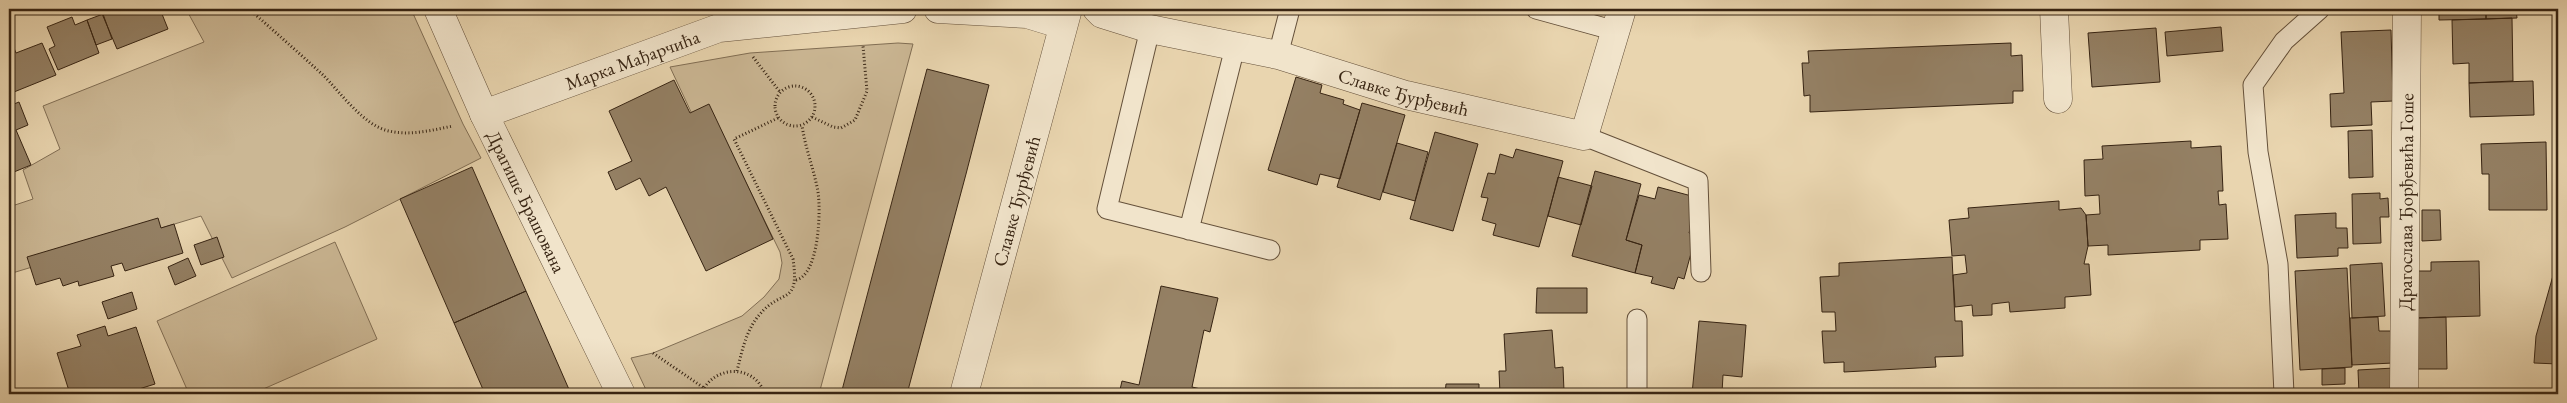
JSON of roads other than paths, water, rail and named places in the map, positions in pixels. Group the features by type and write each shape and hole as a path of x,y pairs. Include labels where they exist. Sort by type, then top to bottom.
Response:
{"street":[{"name":"Драгише Брашована","path":"438,9 484,114 621,394"},
{"name":"Марка Мађарчића","path":"484,114 719,28 903,9"},
{"path":"938,9 1065,17"},
{"name":"Славке Ђурђевић","path":"1096,9 1102,14 1150,29 1278,55 1406,94 1584,136"},
{"path":"2054,9 2058,99"},
{"name":"Драгослава Ђорђевића Гоше","path":"2404,394 2407,9"},
{"name":"Славке Ђурђевић","path":"968,382 1065,17"},
{"path":"1584,136 1619,20"},
{"path":"968,382 984,394"}],"lane":[{"path":"1278,55 1290,9"},
{"path":"1536,9 1619,20"},
{"path":"2284,394 2278,264 2258,152 2253,85 2284,41 2320,9"},
{"path":"1150,29 1107,208 1270,250"},
{"path":"1188,230 1235,47"},
{"path":"1584,136 1698,181 1701,272"},
{"path":"1637,319 1637,394"}]}
